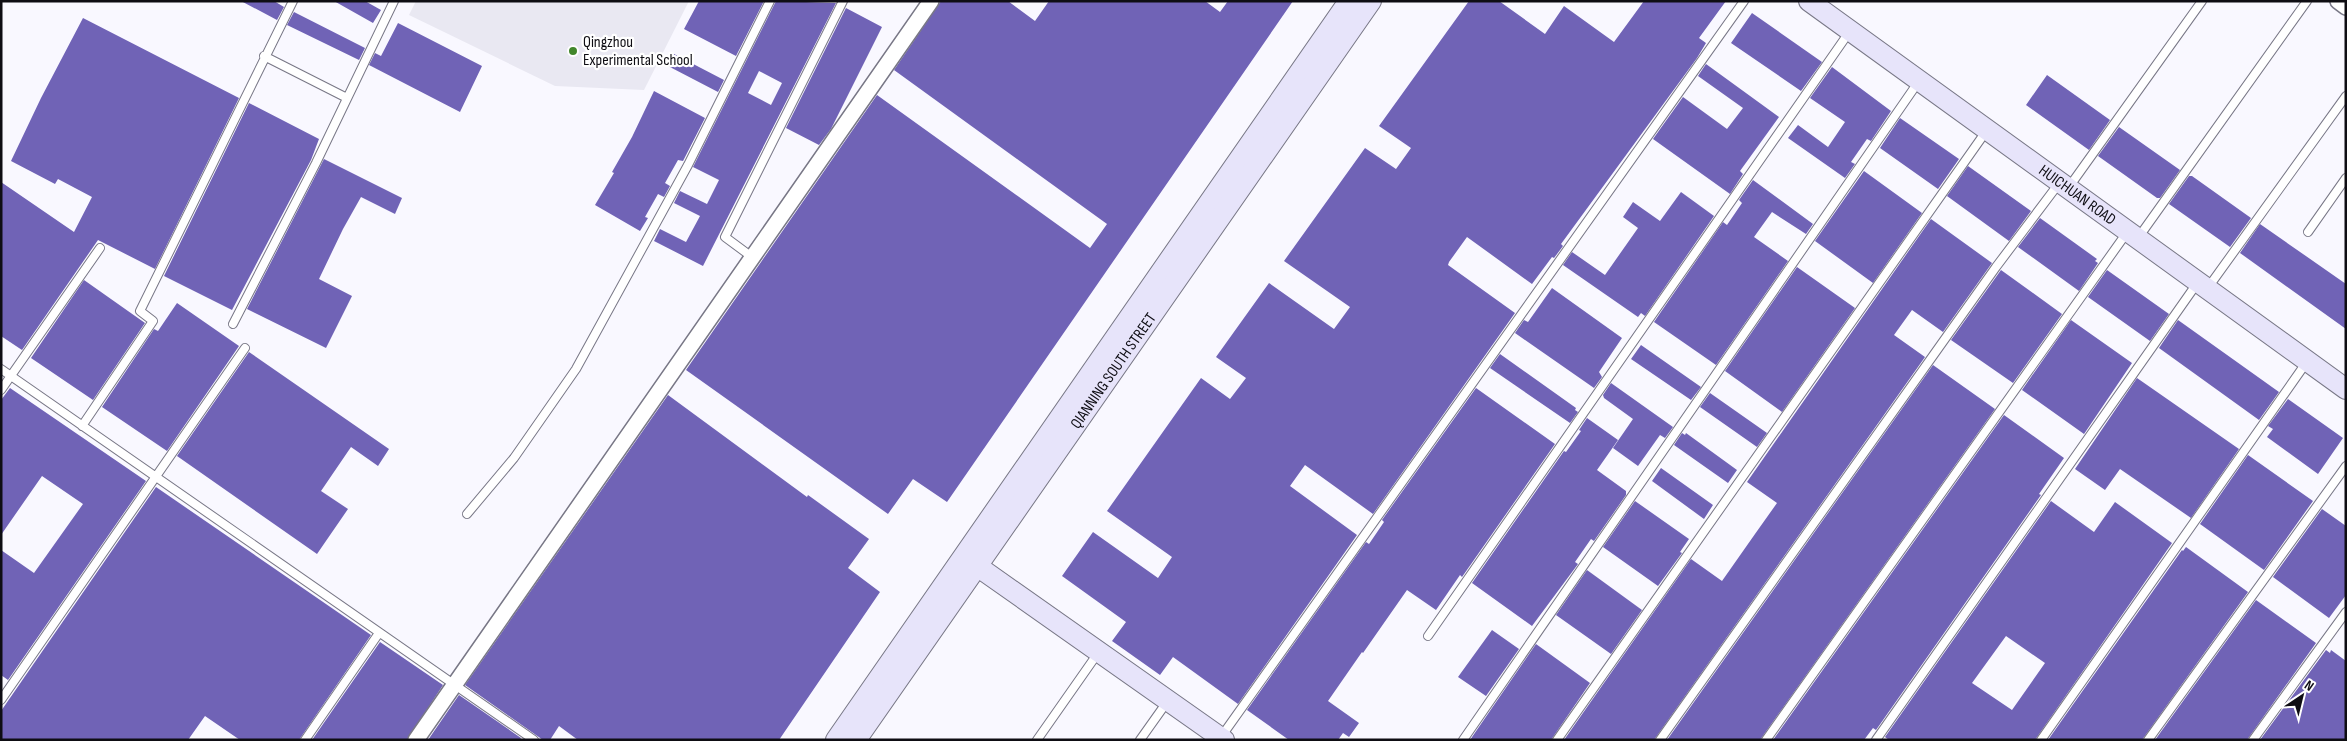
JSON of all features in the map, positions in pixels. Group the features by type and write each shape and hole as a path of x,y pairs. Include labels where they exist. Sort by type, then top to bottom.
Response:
{"main road":[{"name":"QIANNING SOUTH STREET","path":"836,740 1349,1"},
{"name":"QIANNING SOUTH STREET","path":"856,740 1371,1"},
{"name":"HUICHUAN ROAD","path":"1809,1 2346,389"},
{"path":"977,566 1222,738"}],"street":[{"path":"416,740 931,1"},
{"path":"2338,1 2346,7"}],"lane":[{"path":"82,426 153,321 140,311 264,56 293,1"},
{"path":"232,324 316,163 394,1"},
{"path":"467,514 514,458 576,369 688,165 770,1"},
{"path":"752,257 725,237 843,1"},
{"path":"1222,738 1744,1"},
{"path":"1660,740 1985,283 2064,185 2202,1"},
{"path":"1766,740 2133,235 2307,1"},
{"path":"1428,636 1850,31"},
{"path":"264,56 347,98"},
{"path":"1463,740 1919,81"},
{"path":"1876,740 2202,285 2346,96"},
{"path":"1557,740 1987,130"},
{"path":"2308,232 2346,178"},
{"path":"1,390 100,248"},
{"path":"1,700 245,348"},
{"path":"2041,740 2308,361"},
{"path":"1,369 534,740"},
{"path":"2148,740 2346,466"},
{"path":"2253,740 2346,612"},
{"path":"305,740 379,633"},
{"path":"1037,740 1099,652"},
{"path":"1140,740 1168,700"}],"shaded area":[{"name":"Qingzhou Experimental School","path":"416,1 689,1 644,90 555,86 409,15"}],"building":[{"path":"241,1 274,1 284,7 277,20"},
{"path":"334,1 365,1 381,10 373,23"},
{"path":"699,1 764,1 736,56 684,29"},
{"path":"776,1 836,3 703,266 654,241 660,229 686,242 700,216 674,203 680,191 707,204 719,180 693,167","holes":["759,71 782,83 771,105 748,93"]},
{"path":"941,1 1008,1 1035,21 1049,1 1205,1 1220,12 1228,1 1293,1 947,502 913,479 888,514 686,370 877,95 1090,248 1107,224 894,70"},
{"path":"1469,1 1499,1 1545,34 1564,6 1614,42 1644,1 1726,1 1699,38 1706,43 1697,58 1561,244 1563,246 1554,258 1552,257 1532,284 1467,237 1449,262 1448,265 1515,313 1373,514 1305,465 1290,486 1357,535 1238,704 1173,657 1160,675 1112,641 1126,622 1062,576 1093,532 1158,578 1172,557 1107,511 1201,378 1230,399 1246,378 1216,357 1269,283 1334,329 1350,307 1284,261 1365,148 1396,169 1411,148 1379,126"},
{"path":"846,8 882,27 831,129 819,145 786,128"},
{"path":"294,12 365,48 359,60 287,25"},
{"path":"1752,13 1822,62 1801,91 1731,43"},
{"path":"83,18 239,98 155,269 98,240 22,350 1,336 1,182 74,232 92,197 58,179 55,184 11,161 41,98"},
{"path":"398,23 482,66 460,112 369,65 375,53 381,56"},
{"path":"674,54 724,80 718,92 668,66"},
{"path":"1706,64 1779,117 1740,171 1743,174 1730,194 1653,139 1683,97 1727,129 1743,108 1698,76"},
{"path":"1832,67 1891,111 1871,141 1867,139 1851,162 1855,164 1845,178 1788,138 1798,125 1828,147 1845,122 1810,98"},
{"path":"2047,75 2110,120 2089,150 2026,105"},
{"path":"654,91 705,118 683,161 678,160 665,183 670,186 664,197 658,194 645,217 648,218 640,231 595,205 614,173 612,172 632,137"},
{"path":"249,103 319,139 311,160 232,310 164,276"},
{"path":"1900,118 1959,159 1938,189 1880,148"},
{"path":"2119,127 2180,170 2160,198 2157,198 2098,156"},
{"path":"324,159 402,198 395,214 361,197 343,229 319,279 352,296 326,348 247,309"},
{"path":"1968,166 2031,211 2009,241 1947,196"},
{"path":"1864,171 1922,213 1873,283 1815,241"},
{"path":"2189,176 2192,176 2251,218 2230,247 2169,204"},
{"path":"1753,180 1813,224 1806,234 1772,212 1754,237 1788,261 1716,365 1654,322 1723,222 1727,225 1742,203 1739,200"},
{"path":"1681,192 1714,216 1645,316 1641,313 1638,317 1563,265 1572,252 1605,275 1638,228 1623,217 1633,202 1660,221"},
{"path":"2040,218 2097,259 2095,261 2098,263 2079,291 2018,247"},
{"path":"1931,219 1992,263 1943,332 1912,310 1894,335 1925,357 1654,740 1564,740 1691,559 1722,581 1777,503 1747,482"},
{"path":"2260,224 2346,284 2346,329 2240,253"},
{"path":"1797,267 1855,308 1782,412 1725,371"},
{"path":"2001,270 2062,314 2013,383 1951,340"},
{"path":"2107,270 2169,314 2150,341 2088,297"},
{"path":"84,280 145,323 93,400 31,358"},
{"path":"1552,288 1622,338 1599,372 1602,377 1594,388 1515,333 1524,320 1528,322"},
{"path":"177,303 239,346 167,451 102,407 154,329 158,331"},
{"path":"2071,320 2132,363 2084,434 2022,390"},
{"path":"2178,320 2279,392 2259,420 2159,348"},
{"path":"1641,345 1701,387 1691,400 1631,359"},
{"path":"249,352 389,449 378,466 351,447 321,491 348,509 317,554 177,456"},
{"path":"1500,354 1576,408 1575,410 1578,412 1570,423 1490,368"},
{"path":"1933,365 1995,409 1760,740 1667,740"},
{"path":"2137,378 2239,449 2191,518 2120,469 2105,490 2075,469"},
{"path":"1611,383 1673,427 1665,438 1660,435 1638,466 1613,448 1633,419 1604,398 1603,395"},
{"path":"10,388 146,481 8,680 1,675 1,550 34,573 83,504 42,476 1,535 1,400"},
{"path":"1476,388 1555,444 1462,577 1460,575 1436,610 1407,590 1362,652 1328,701 1359,723 1349,737 1343,733 1338,740 1289,740 1247,710 1366,542 1369,544 1384,522 1382,520"},
{"path":"1710,393 1767,433 1757,447 1700,407"},
{"path":"668,395 807,497 808,495 869,539 848,568 880,592 779,740 578,740 559,726 550,740 543,740 465,685"},
{"path":"2288,399 2343,438 2318,474 2267,437 2273,429 2268,426"},
{"path":"2004,415 2064,458 2039,494 2041,495 1876,730 1873,728 1864,740 1773,740"},
{"path":"1587,418 1618,440 1597,470 1626,491 1626,495 1594,541 1591,539 1575,562 1578,564 1532,626 1472,583 1564,451 1566,452 1581,431 1579,430"},
{"path":"1682,433 1685,435 1686,433 1737,470 1728,483 1674,445"},
{"path":"2248,455 2313,501 2264,570 2200,524"},
{"path":"1661,468 1713,505 1704,519 1652,481"},
{"path":"156,487 371,635 299,740 240,740 205,716 188,740 1,740 1,711"},
{"path":"1635,501 1689,539 1680,552 1682,553 1658,586 1603,547"},
{"path":"2051,501 2094,532 2115,502 2172,543 2035,740 1889,740 1885,737","holes":["2006,636 2045,663 2012,710 1972,683"]},
{"path":"2322,509 2346,526 2346,595 2329,618 2273,577"},
{"path":"2186,547 2248,592 2142,740 2048,740 2182,550"},
{"path":"1587,570 1642,610 1611,654 1556,615"},
{"path":"2256,600 2316,643 2247,740 2155,740"},
{"path":"1492,630 1519,649 1486,696 1458,677"},
{"path":"380,642 443,685 407,740 312,740"},
{"path":"1536,644 1590,683 1551,740 1470,740"},
{"path":"2326,650 2330,653 2331,650 2346,661 2346,740 2260,740"},
{"path":"459,695 521,738 520,740 428,740"}],"place":[{"name":"Qingzhou Experimental School","path":"573,51"}]}
